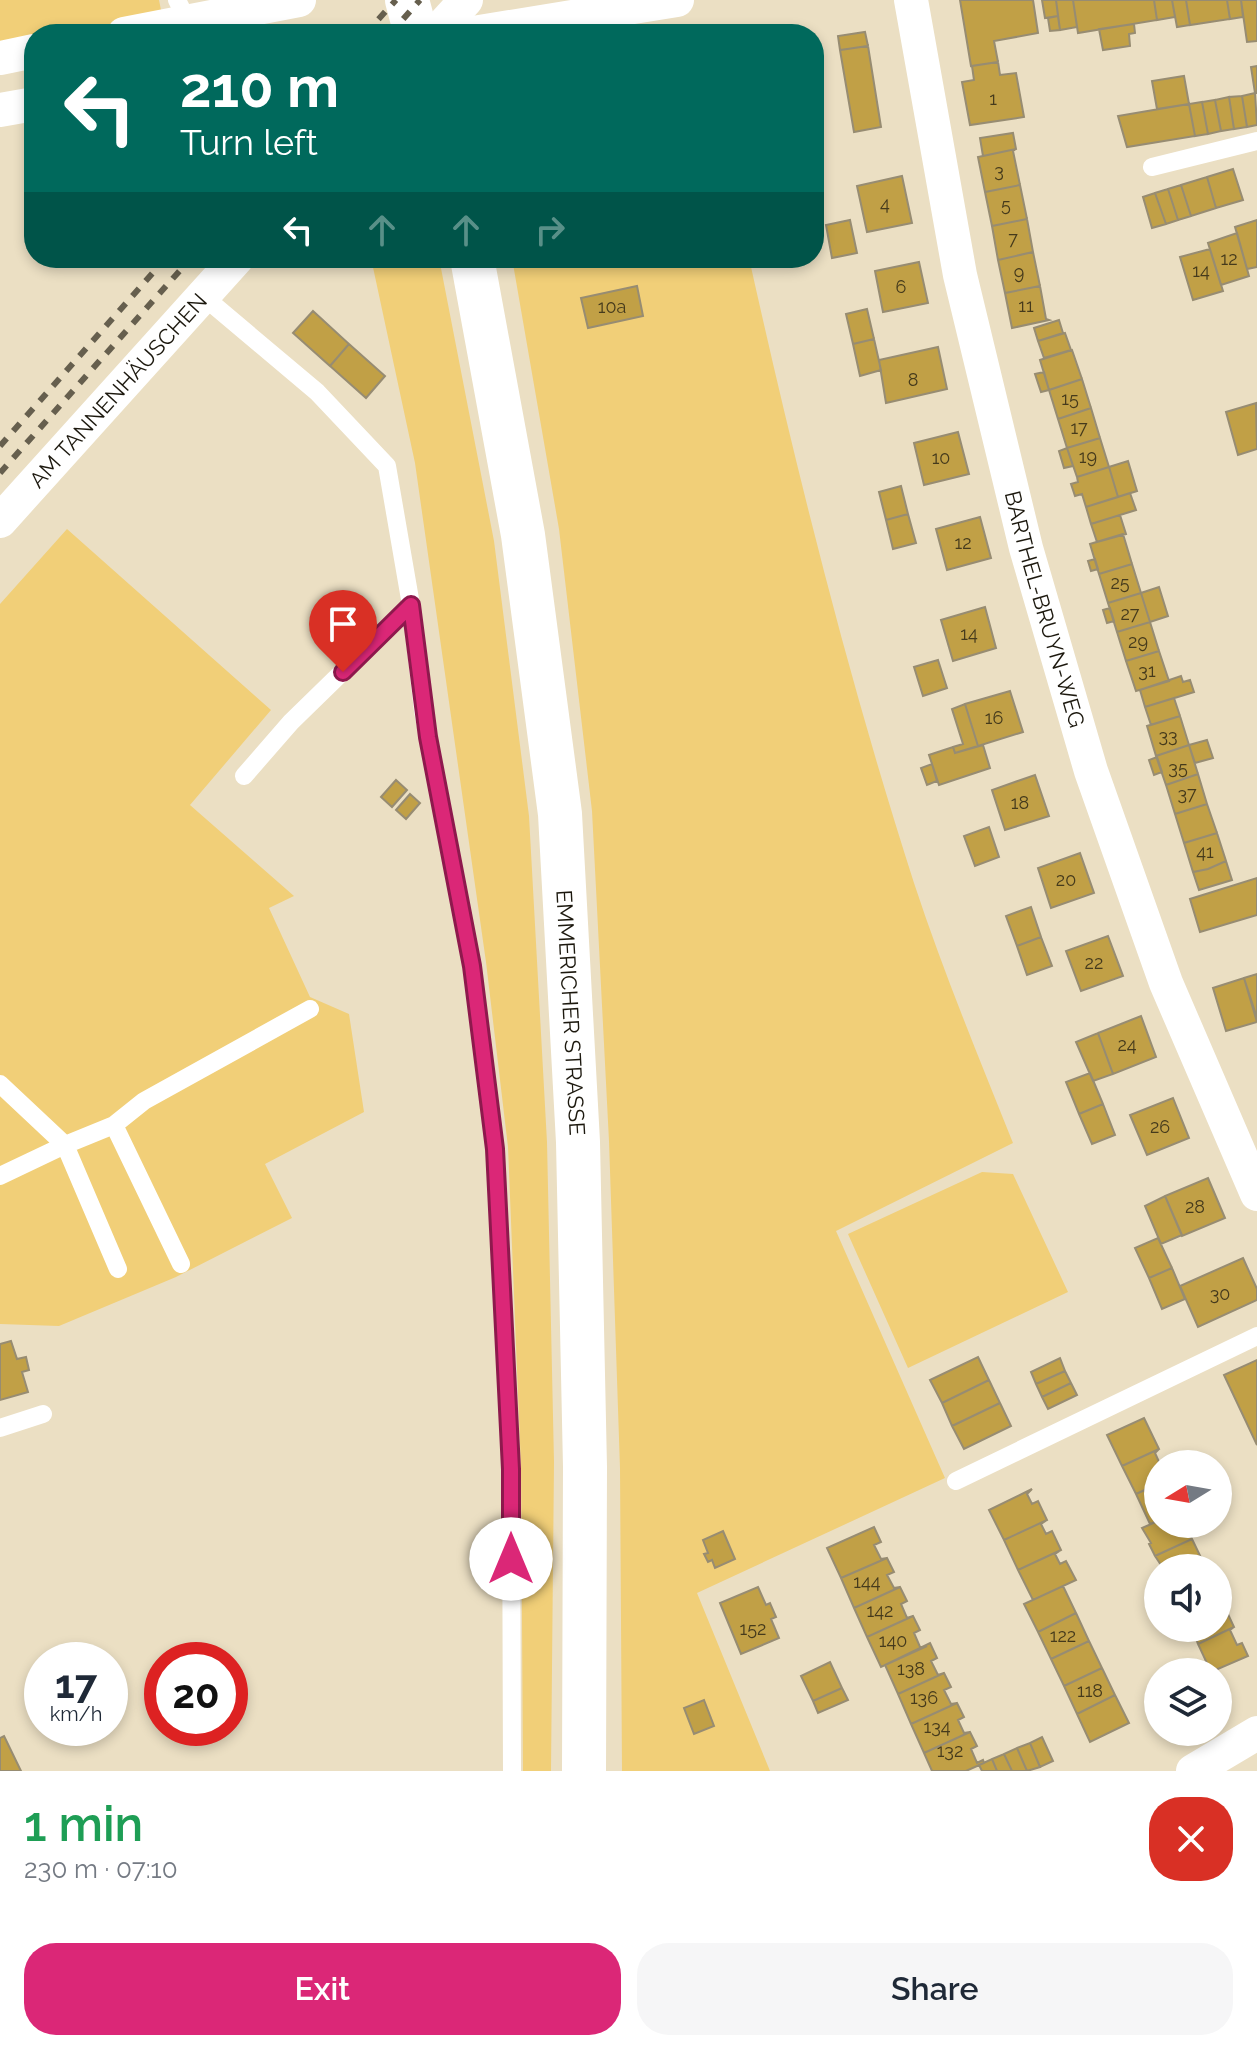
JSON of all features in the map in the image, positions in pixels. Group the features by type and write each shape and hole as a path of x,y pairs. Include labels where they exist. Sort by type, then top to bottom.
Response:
{"main road":[{"path":"407,0 413,24"},
{"name":"EMMERICHER STRASSE","path":"473,268 523,535 560,814 578,1173 585,1467 584,1771"}],"street":[{"path":"149,24 182,11 299,0"},
{"path":"444,24 466,0"},
{"path":"529,24 677,0"},
{"name":"BARTHEL-BRUYN-WEG","path":"911,0 960,275 1026,548 1091,771 1166,983 1257,1194"},
{"path":"0,58 24,53"},
{"path":"0,110 24,106"},
{"name":"AM TANNENHÄUSCHEN","path":"0,521 228,268"},
{"path":"1193,1771 1257,1733"}],"lane":[{"path":"1152,167 1257,141"},
{"path":"203,296 317,392 387,466 411,605 423,711 472,966 495,1149 511,1469 512,1771"},
{"path":"244,776 291,722 411,605"},
{"path":"0,1176 114,1125 144,1101 310,1009"},
{"path":"0,1084 65,1145 118,1269"},
{"path":"114,1125 181,1264"},
{"path":"956,1481 1257,1336"},
{"path":"0,1428 43,1414"}],"shaded area":[{"path":"0,0 159,0 162,15 110,24 24,24 24,39 0,43"},
{"path":"373,268 441,268 494,541 529,816 547,1142 554,1462 551,1771 523,1771 521,1468 508,1147 486,962 415,463"},
{"path":"514,268 751,268 824,573 890,806 937,949 1013,1143 836,1231 945,1478 697,1593 770,1771 622,1771 620,1468 609,1141 592,811 559,529"},
{"path":"67,529 271,710 190,805 294,896 269,908 310,997 349,1014 364,1112 265,1164 292,1218 176,1277 59,1326 0,1324 0,604"},
{"path":"982,1172 1013,1174 1068,1292 908,1368 848,1234"}],"building":[{"path":"960,0 1033,0 1038,33 994,41 998,62 971,66"},
{"path":"1042,0 1056,0 1058,16 1045,18"},
{"path":"1056,0 1073,0 1077,27 1060,30"},
{"path":"1073,0 1154,0 1157,20 1078,33"},
{"path":"1154,0 1172,0 1175,17 1157,20"},
{"path":"1172,0 1186,0 1190,25 1177,27"},
{"path":"1186,0 1227,0 1230,19 1190,25"},
{"path":"1227,0 1241,0 1243,17 1230,19"},
{"path":"1241,0 1257,0 1257,41 1247,42"},
{"path":"1058,16 1060,30 1050,31 1048,18"},
{"path":"1134,24 1135,33 1129,34 1130,46 1103,50 1099,29"},
{"path":"865,32 868,46 840,50 838,36"},
{"path":"868,46 881,127 854,132 840,50"},
{"path":"998,62 1000,75 1016,73 1024,117 970,125 962,82 974,80 972,66"},
{"path":"1257,66 1257,93 1255,93 1251,67"},
{"path":"1184,76 1189,104 1157,109 1152,81"},
{"path":"1255,93 1257,125 1247,127 1242,96"},
{"path":"1242,96 1247,127 1234,129 1229,97"},
{"path":"1229,97 1234,129 1221,131 1215,100"},
{"path":"1215,100 1221,131 1208,134 1202,102"},
{"path":"1202,102 1208,134 1195,136 1189,104"},
{"path":"1189,104 1195,136 1127,147 1118,116"},
{"path":"1013,133 1016,149 983,156 980,138"},
{"path":"1016,149 1013,151 1020,185 985,192 978,157"},
{"path":"1233,169 1243,200 1216,208 1207,177"},
{"path":"902,176 912,223 867,232 857,186"},
{"path":"1207,177 1216,208 1191,216 1181,185"},
{"path":"1020,185 1027,219 992,226 985,192"},
{"path":"1181,185 1191,216 1178,220 1168,189"},
{"path":"1168,189 1178,220 1166,224 1155,193"},
{"path":"1155,193 1166,224 1152,228 1143,197"},
{"path":"1027,219 1033,252 998,260 992,226"},
{"path":"850,220 857,253 832,258 826,225"},
{"path":"1257,220 1257,267 1247,269 1235,227"},
{"path":"1237,233 1249,276 1221,285 1208,243"},
{"path":"1210,249 1223,291 1193,300 1180,257"},
{"path":"1033,252 1040,286 1005,293 998,260"},
{"path":"919,262 928,303 883,312 875,271"},
{"path":"637,286 643,316 588,328 581,298"},
{"path":"1040,286 1046,319 1049,320 1012,328 1005,293"},
{"path":"867,309 874,339 853,344 846,314"},
{"path":"313,311 349,344 330,366 293,333"},
{"path":"1059,320 1063,333 1038,341 1034,328"},
{"path":"1065,333 1071,350 1044,358 1038,341"},
{"path":"874,339 881,370 860,376 853,344"},
{"path":"349,344 385,376 366,398 330,366"},
{"path":"938,347 947,389 886,403 879,360"},
{"path":"1072,350 1082,379 1049,390 1040,360"},
{"path":"1044,372 1049,390 1041,392 1035,374"},
{"path":"1082,379 1091,408 1058,419 1049,390"},
{"path":"1256,403 1257,449 1238,455 1226,412"},
{"path":"1091,408 1100,438 1067,448 1058,419"},
{"path":"958,432 969,474 924,485 914,443"},
{"path":"1100,438 1109,467 1077,477 1067,448"},
{"path":"1067,448 1073,466 1064,468 1059,451"},
{"path":"1128,461 1137,491 1118,497 1109,467"},
{"path":"1109,467 1118,497 1086,507 1082,494 1075,496 1071,484 1078,482 1077,477"},
{"path":"901,486 908,514 886,520 879,492"},
{"path":"1130,493 1136,510 1091,524 1086,507"},
{"path":"908,514 916,543 893,549 886,520"},
{"path":"1120,515 1126,534 1097,542 1091,524"},
{"path":"980,517 991,558 947,570 936,529"},
{"path":"1123,534 1132,564 1099,574 1090,544"},
{"path":"1095,559 1098,569 1091,571 1088,561"},
{"path":"1132,564 1141,593 1108,603 1099,574"},
{"path":"1159,587 1168,616 1150,622 1141,593"},
{"path":"1141,593 1150,622 1117,632 1108,603"},
{"path":"985,607 996,648 953,661 941,620"},
{"path":"1110,608 1114,621 1107,623 1103,610"},
{"path":"1150,622 1159,651 1126,661 1117,632"},
{"path":"1159,651 1169,681 1136,691 1126,661"},
{"path":"938,660 947,688 923,696 914,667"},
{"path":"1181,676 1183,682 1190,680 1194,692 1145,707 1140,690"},
{"path":"1010,691 1023,732 978,746 965,704"},
{"path":"1174,698 1180,716 1151,725 1145,707"},
{"path":"965,704 978,746 955,753 953,747 963,744 952,709"},
{"path":"1180,716 1189,745 1156,756 1147,726"},
{"path":"1207,740 1213,758 1195,763 1189,745"},
{"path":"983,745 990,768 939,785 929,755 953,747 955,753"},
{"path":"1189,745 1198,774 1166,785 1156,756"},
{"path":"1157,757 1162,772 1154,775 1149,760"},
{"path":"932,764 937,781 927,785 921,768"},
{"path":"1198,774 1207,804 1175,814 1166,785"},
{"path":"1035,775 1049,816 1005,830 992,790"},
{"path":"396,780 407,790 392,807 381,797"},
{"path":"410,794 420,803 406,819 396,810"},
{"path":"1207,804 1217,833 1184,843 1175,814"},
{"path":"989,827 999,857 975,866 964,836"},
{"path":"1217,833 1226,861 1193,872 1184,843"},
{"path":"1080,853 1094,893 1051,908 1038,868"},
{"path":"1226,861 1232,880 1199,890 1193,872"},
{"path":"1257,878 1257,915 1200,932 1190,899"},
{"path":"1031,907 1041,937 1017,946 1006,916"},
{"path":"1108,936 1123,976 1081,991 1066,951"},
{"path":"1041,937 1052,966 1027,975 1017,946"},
{"path":"1257,974 1257,1018 1244,978"},
{"path":"1244,978 1257,1022 1226,1031 1213,988"},
{"path":"1141,1016 1156,1057 1113,1074 1098,1033"},
{"path":"1098,1033 1113,1074 1093,1081 1076,1042"},
{"path":"1090,1073 1103,1104 1079,1114 1066,1082"},
{"path":"1173,1098 1189,1138 1147,1155 1130,1115"},
{"path":"1103,1104 1115,1135 1092,1144 1079,1114"},
{"path":"1208,1178 1225,1218 1182,1236 1165,1196"},
{"path":"1165,1196 1182,1235 1161,1244 1145,1206"},
{"path":"1158,1238 1172,1268 1149,1278 1135,1248"},
{"path":"1243,1258 1257,1289 1257,1300 1198,1327 1180,1286"},
{"path":"1172,1268 1185,1299 1162,1309 1149,1278"},
{"path":"11,1341 17,1359 26,1357 29,1370 22,1372 28,1392 0,1400 0,1344"},
{"path":"978,1357 989,1380 942,1403 930,1380"},
{"path":"1060,1358 1065,1371 1036,1384 1031,1372"},
{"path":"1257,1360 1257,1445 1224,1375"},
{"path":"1065,1371 1071,1383 1042,1397 1036,1384"},
{"path":"989,1380 1000,1403 952,1426 942,1403"},
{"path":"1071,1383 1077,1395 1048,1409 1042,1397"},
{"path":"1000,1403 1011,1426 964,1449 952,1426"},
{"path":"1144,1418 1159,1449 1144,1450 1144,1456 1122,1466 1107,1435"},
{"path":"1144,1456 1144,1490 1136,1494 1122,1466"},
{"path":"1032,1489 1027,1494 1032,1504 1038,1501 1047,1520 1004,1540 989,1510"},
{"path":"1144,1490 1144,1511 1136,1494"},
{"path":"1047,1520 1041,1524 1046,1534 1052,1531 1061,1550 1018,1570 1004,1540"},
{"path":"874,1527 881,1542 874,1545 881,1559 887,1558 841,1578 827,1548"},
{"path":"723,1531 735,1559 715,1568 712,1560 708,1562 704,1554 708,1553 703,1540"},
{"path":"1148,1538 1192,1539 1159,1554 1154,1554"},
{"path":"1192,1539 1199,1554 1159,1554"},
{"path":"1061,1550 1055,1554 1060,1564 1066,1561 1076,1580 1033,1600 1018,1570"},
{"path":"887,1558 894,1572 887,1575 894,1588 900,1587 854,1608 841,1578"},
{"path":"1063,1586 1076,1613 1038,1632 1024,1604"},
{"path":"758,1587 766,1605 770,1603 776,1617 771,1619 779,1638 741,1654 720,1603"},
{"path":"900,1587 907,1601 901,1604 907,1618 913,1616 867,1637 854,1608"},
{"path":"1076,1613 1089,1641 1051,1659 1038,1632"},
{"path":"913,1616 920,1630 914,1633 920,1647 927,1646 881,1667 867,1637"},
{"path":"1232,1634 1237,1645 1242,1643 1248,1656 1232,1663 1232,1658 1204,1658 1198,1644 1232,1642"},
{"path":"1089,1641 1102,1668 1064,1686 1051,1659"},
{"path":"930,1643 937,1658 931,1661 938,1675 944,1673 898,1694 885,1665"},
{"path":"830,1662 842,1688 813,1701 801,1676"},
{"path":"1102,1668 1115,1695 1077,1714 1064,1686"},
{"path":"944,1673 951,1687 944,1690 951,1704 957,1703 911,1724 898,1694"},
{"path":"842,1688 848,1700 818,1713 813,1701"},
{"path":"1115,1695 1129,1723 1090,1742 1077,1714"},
{"path":"704,1700 714,1726 694,1734 684,1708"},
{"path":"957,1703 964,1717 958,1720 964,1733 970,1732 924,1753 911,1724"},
{"path":"970,1732 977,1746 971,1749 977,1763 983,1760 984,1763 966,1771 932,1771 924,1753"},
{"path":"4,1736 21,1771 0,1771 0,1738"},
{"path":"1042,1737 1053,1761 1040,1767 1030,1743"},
{"path":"1030,1743 1040,1767 1027,1771 1017,1748"},
{"path":"1017,1748 1027,1771 1012,1771 1004,1754"},
{"path":"1004,1754 1012,1771 997,1771 992,1759"},
{"path":"992,1759 997,1771 982,1771 979,1765"}],"railway":[{"path":"374,24 396,0"},
{"path":"399,24 420,0"},
{"path":"0,446 157,268"},
{"path":"0,473 182,268"}],"route":[{"path":"343,672 411,605 423,711 472,966 495,1149 511,1469 511,1559"}]}
